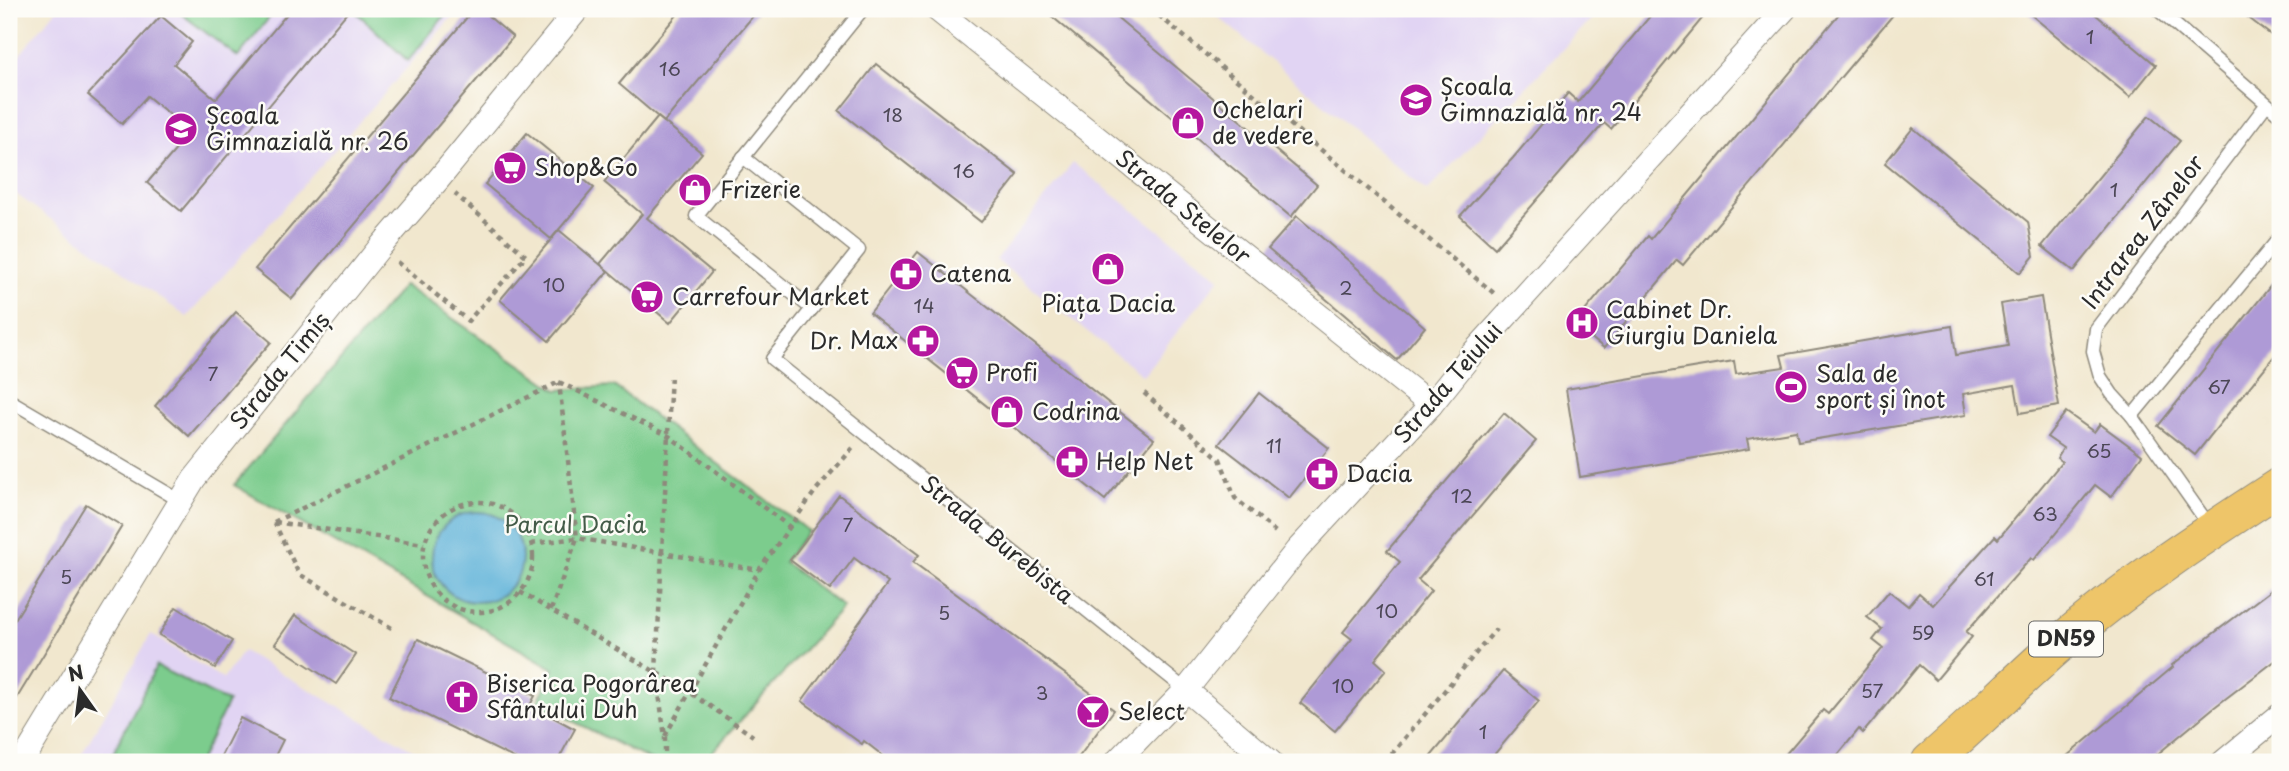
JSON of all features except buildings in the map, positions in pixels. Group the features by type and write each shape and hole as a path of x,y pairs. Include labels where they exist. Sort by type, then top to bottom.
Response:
{"main road":[{"name":"DN59","path":"1930,762 2057,646 2211,529 2280,486"}],"street":[{"name":"Strada Timiș","path":"22,762 202,467 578,9"},
{"name":"Strada Stelelor","path":"936,9 1431,405"},
{"name":"Strada Teiului","path":"1116,762 1186,690 1297,550 1431,405 1471,355 1786,9"},
{"name":"Strada Burebista","path":"1186,690 1271,762"},
{"path":"2223,762 2280,715"}],"lane":[{"path":"812,309 696,216 863,9"},
{"path":"2157,9 2280,115"},
{"name":"Intrarea Zânelor","path":"2211,529 2132,416 2100,376 2093,351 2096,329 2266,105"},
{"name":"Strada Burebista","path":"743,157 859,250 772,359 1186,690"},
{"path":"2132,416 2280,237"},
{"path":"9,400 180,500"}],"path":[{"path":"1151,9 1513,309"},
{"path":"380,247 468,321 526,256 438,180"},
{"path":"666,762 656,672 671,374"},
{"path":"559,382 668,436 791,528"},
{"path":"274,522 559,382"},
{"path":"551,610 577,538 559,382"},
{"path":"1144,393 1220,459 1235,498 1297,550"},
{"path":"665,737 760,570 816,490 865,434"},
{"path":"474,502 492,504 509,512 523,526 531,544 533,561 529,577 520,592 506,604 489,611 471,612 453,607 438,595 427,580 423,562 424,544 431,528 442,515 457,506 474,502"},
{"path":"274,522 424,544"},
{"path":"274,522 299,574 395,630"},
{"path":"531,544 577,538 760,570"},
{"path":"520,592 656,672 753,736"},
{"path":"1385,762 1496,629"}],"shaded area":[{"name":"Școala Gimnazială nr. 26","path":"57,9 459,9 187,317 9,189 9,68"},
{"name":"Școala Gimnazială nr. 24","path":"1209,9 1601,9 1427,191"},
{"name":"Piața Dacia","path":"1073,163 1220,278 1143,375 996,260"},
{"path":"151,634 223,679 243,651 434,762 77,762"}],"green space":[{"path":"175,9 276,9 238,57"},
{"path":"353,9 450,9 408,61"},
{"name":"Parcul Dacia","path":"404,285 557,390 614,386 808,531 784,562 843,607 703,762 654,762 537,703 554,669 234,485"},
{"path":"156,666 228,702 199,762 109,762"}],"water":[{"path":"477,512 494,516 509,525 518,540 522,557 518,574 509,589 494,598 477,602 460,598 445,589 436,574 432,557 436,540 445,525 460,516"}],"place":[{"name":"Școala Gimnazială nr. 24","path":"1416,100"},
{"name":"Ochelari de vedere","path":"1188,123"},
{"name":"Școala Gimnazială nr. 26","path":"181,129"},
{"name":"Shop&Go","path":"510,168"},
{"name":"Frizerie","path":"695,190"},
{"name":"Piața Dacia","path":"1108,269"},
{"name":"Catena","path":"906,274"},
{"name":"Carrefour Market","path":"647,297"},
{"name":"Cabinet Dr. Giurgiu Daniela","path":"1582,323"},
{"name":"Dr. Max","path":"923,341"},
{"name":"Profi","path":"962,373"},
{"name":"Sala de sport și înot","path":"1791,387"},
{"name":"Codrina","path":"1007,412"},
{"name":"Help Net","path":"1072,462"},
{"name":"Dacia","path":"1322,474"},
{"name":"Biserica Pogorârea Sfântului Duh","path":"462,697"},
{"name":"Select","path":"1093,712"}]}
